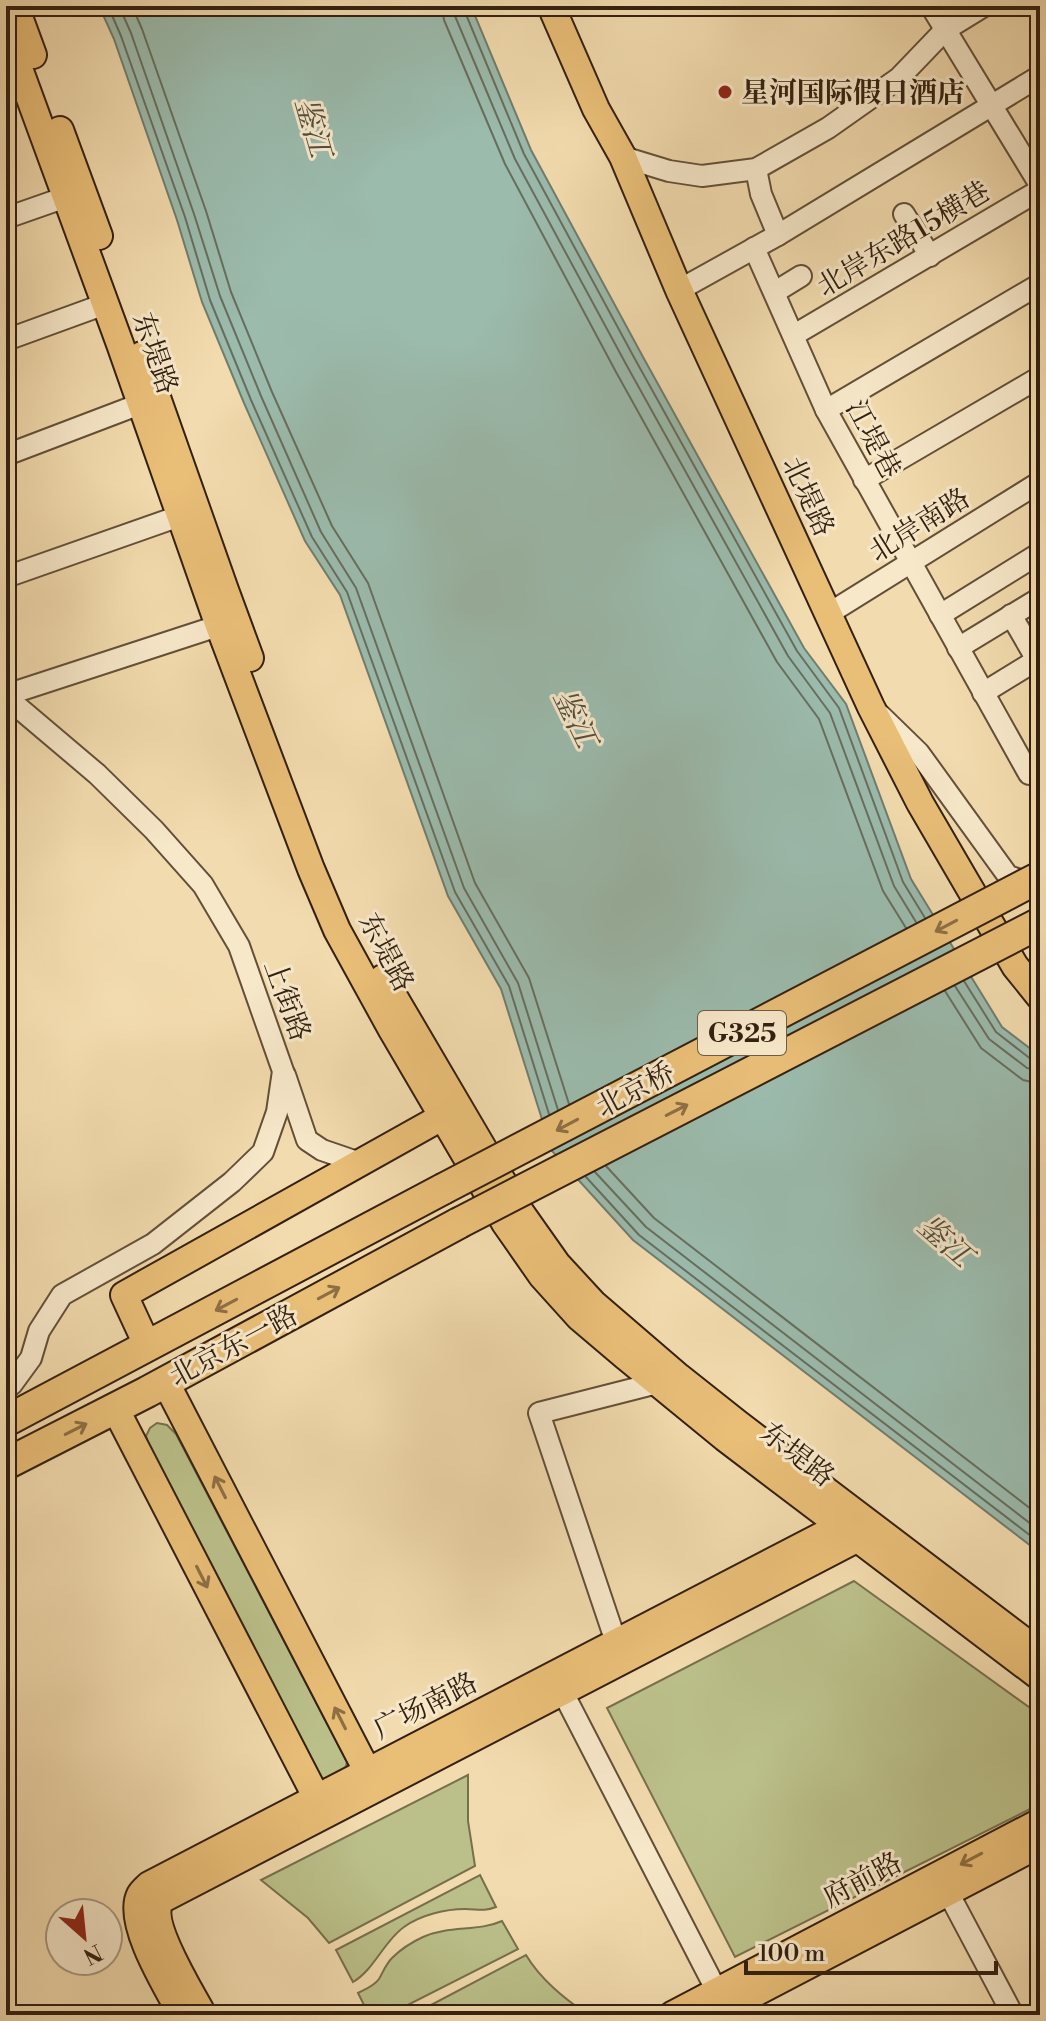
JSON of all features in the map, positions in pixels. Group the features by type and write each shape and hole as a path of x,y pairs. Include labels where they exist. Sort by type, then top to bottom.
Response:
{"highway":[{"name":"北京桥","path":"443,1189 1034,880"},
{"name":"北京桥","path":"459,1223 1040,923"},
{"name":"北京东一路","path":"6,1421 443,1189"},
{"name":"北京东一路","path":"6,1464 459,1223"}],"main road":[{"name":"东堤路","path":"15,6 136,338 188,513 311,869 337,930 451,1112 535,1235 593,1303 858,1528 1040,1677"},
{"name":"北堤路","path":"551,6 596,109 623,157 679,290 871,707 928,817 1015,966 1040,997"},
{"name":"东堤路","path":"6,33 140,404 188,513"},
{"name":"东堤路","path":"451,1112 505,1223 542,1276 579,1317 657,1383 858,1528 1040,1653"},
{"path":"148,1347 124,1295 451,1112"},
{"path":"165,1381 372,1779"},
{"path":"115,1408 321,1806"},
{"name":"广场南路","path":"558,1683 616,1642 858,1528"},
{"name":"广场南路","path":"203,2015 163,1938 158,1924 157,1904 161,1900 321,1806 858,1528"},
{"name":"广场南路","path":"182,2015 146,1946 138,1913 139,1896 149,1885 321,1806"},
{"name":"府前路","path":"672,2015 719,2005 943,1884 1040,1822"},
{"name":"府前路","path":"943,1884 1040,1844"}],"street":[{"path":"931,6 1040,187"},
{"path":"623,157 669,171 702,176 756,169 828,128 899,78 945,30 984,6"},
{"path":"679,290 778,235 1040,76"},
{"path":"756,169 761,194 778,235"},
{"name":"北岸东路15横巷","path":"794,335 930,256 1040,187"},
{"path":"6,218 66,197"},
{"path":"904,214 930,256"},
{"name":"江堤巷","path":"754,248 826,410 1029,774"},
{"path":"775,292 801,276"},
{"path":"826,410 1040,284"},
{"path":"6,340 105,304"},
{"path":"864,480 1040,377"},
{"path":"6,455 140,404"},
{"name":"北岸南路","path":"828,614 1040,482"},
{"path":"6,577 188,513"},
{"path":"940,615 1040,553"},
{"path":"958,648 1040,598"},
{"path":"983,693 1038,659 1011,615"},
{"path":"6,696 227,623"},
{"name":"上街路","path":"6,696 97,774 154,830 203,885 239,946 283,1071 277,1112 263,1152 232,1182 153,1244 62,1295 39,1331 31,1358 6,1389"},
{"path":"871,707 919,753 1008,876 1034,880"},
{"path":"283,1071 307,1140 322,1150 360,1163"},
{"path":"616,1642 539,1413 657,1383"},
{"path":"558,1683 719,2005"},
{"path":"943,1884 1013,2015"}],"green space":[{"path":"157,1423 167,1425 176,1434 347,1762 345,1770 328,1781 319,1776 149,1446 146,1436"},
{"path":"854,1581 1040,1715 1040,1804 735,1957 607,1708"},
{"path":"468,1775 468,1821 475,1866 329,1943 308,1918 261,1880"},
{"path":"480,1875 496,1907 458,1909 425,1916 410,1923 397,1933 353,1982 336,1950"},
{"path":"502,1921 518,1949 388,2015 369,2015 358,1993 377,1981 390,1960 403,1949 433,1933"},
{"path":"526,1955 554,1988 588,2015 412,2015"}],"water":[{"name":"鉴江","path":"99,6 471,6 531,150 804,648 846,704 911,879 1002,1027 1040,1056 1040,1553 633,1240 552,1151 501,989 448,896 340,595 305,541 202,302 177,220 114,39"}],"place":[{"name":"星河国际假日酒店","path":"725,92"}]}
